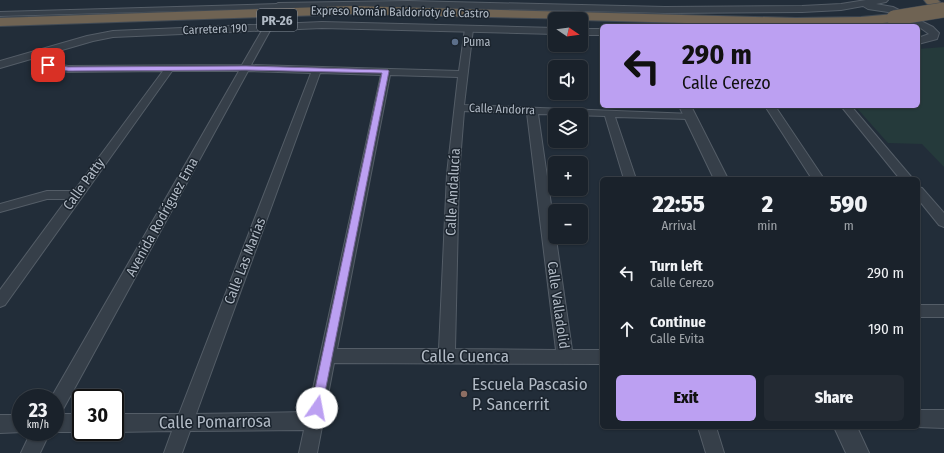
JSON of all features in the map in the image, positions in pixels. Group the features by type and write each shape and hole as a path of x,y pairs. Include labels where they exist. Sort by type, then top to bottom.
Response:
{"highway":[{"name":"Expreso Román Baldorioty de Castro","path":"0,22 352,10 789,21 861,21 894,18 936,4"},
{"path":"0,15 50,20"},
{"name":"Expreso Román Baldorioty de Castro","path":"0,30 313,19 396,19 548,23"},
{"path":"920,24 944,20"},
{"path":"588,24 600,24"}],"street":[{"path":"841,7 881,0 944,33"},
{"path":"0,15 279,3 401,4 665,10 802,9 873,6 894,11 919,24"},
{"path":"920,24 934,33 933,38 920,41"},
{"name":"Carretera 190","path":"0,65 91,38 113,34 338,25 548,31"},
{"name":"Avenida Rodríguez Ema","path":"64,391 268,27"},
{"name":"Calle Andalucía","path":"447,356 453,174 459,108 469,29"},
{"path":"588,32 600,32"},
{"path":"920,45 944,43"},
{"path":"37,54 48,65 68,69 246,68 463,74"},
{"name":"Calle Patty","path":"0,301 169,69"},
{"name":"Calle Las Marías","path":"173,453 317,69"},
{"path":"308,453 386,71"},
{"name":"Calle Andorra","path":"459,108 609,113 687,111"},
{"path":"771,108 817,177"},
{"path":"848,108 905,177"},
{"name":"Calle Valladolid","path":"532,110 566,357"},
{"path":"687,111 720,177"},
{"path":"609,113 629,177"},
{"path":"920,194 944,222"},
{"path":"0,208 48,195 76,195"},
{"path":"920,311 944,311"},
{"name":"Calle Cuenca","path":"328,356 600,357"},
{"path":"920,419 944,419"},
{"name":"Calle Pomarrosa","path":"124,423 314,421"},
{"path":"0,424 12,424"},
{"path":"708,429 715,453"},
{"path":"846,429 858,453"},
{"path":"30,453 36,441"}],"green space":[{"path":"944,47 944,167 922,144 888,143 857,108 920,108 920,49"}],"place":[{"name":"Puma","path":"455,42"},
{"name":"Escuela Pascasio P. Sancerrit","path":"464,394"}],"route":[{"path":"48,65 68,69 246,68 386,71 317,408"}]}
